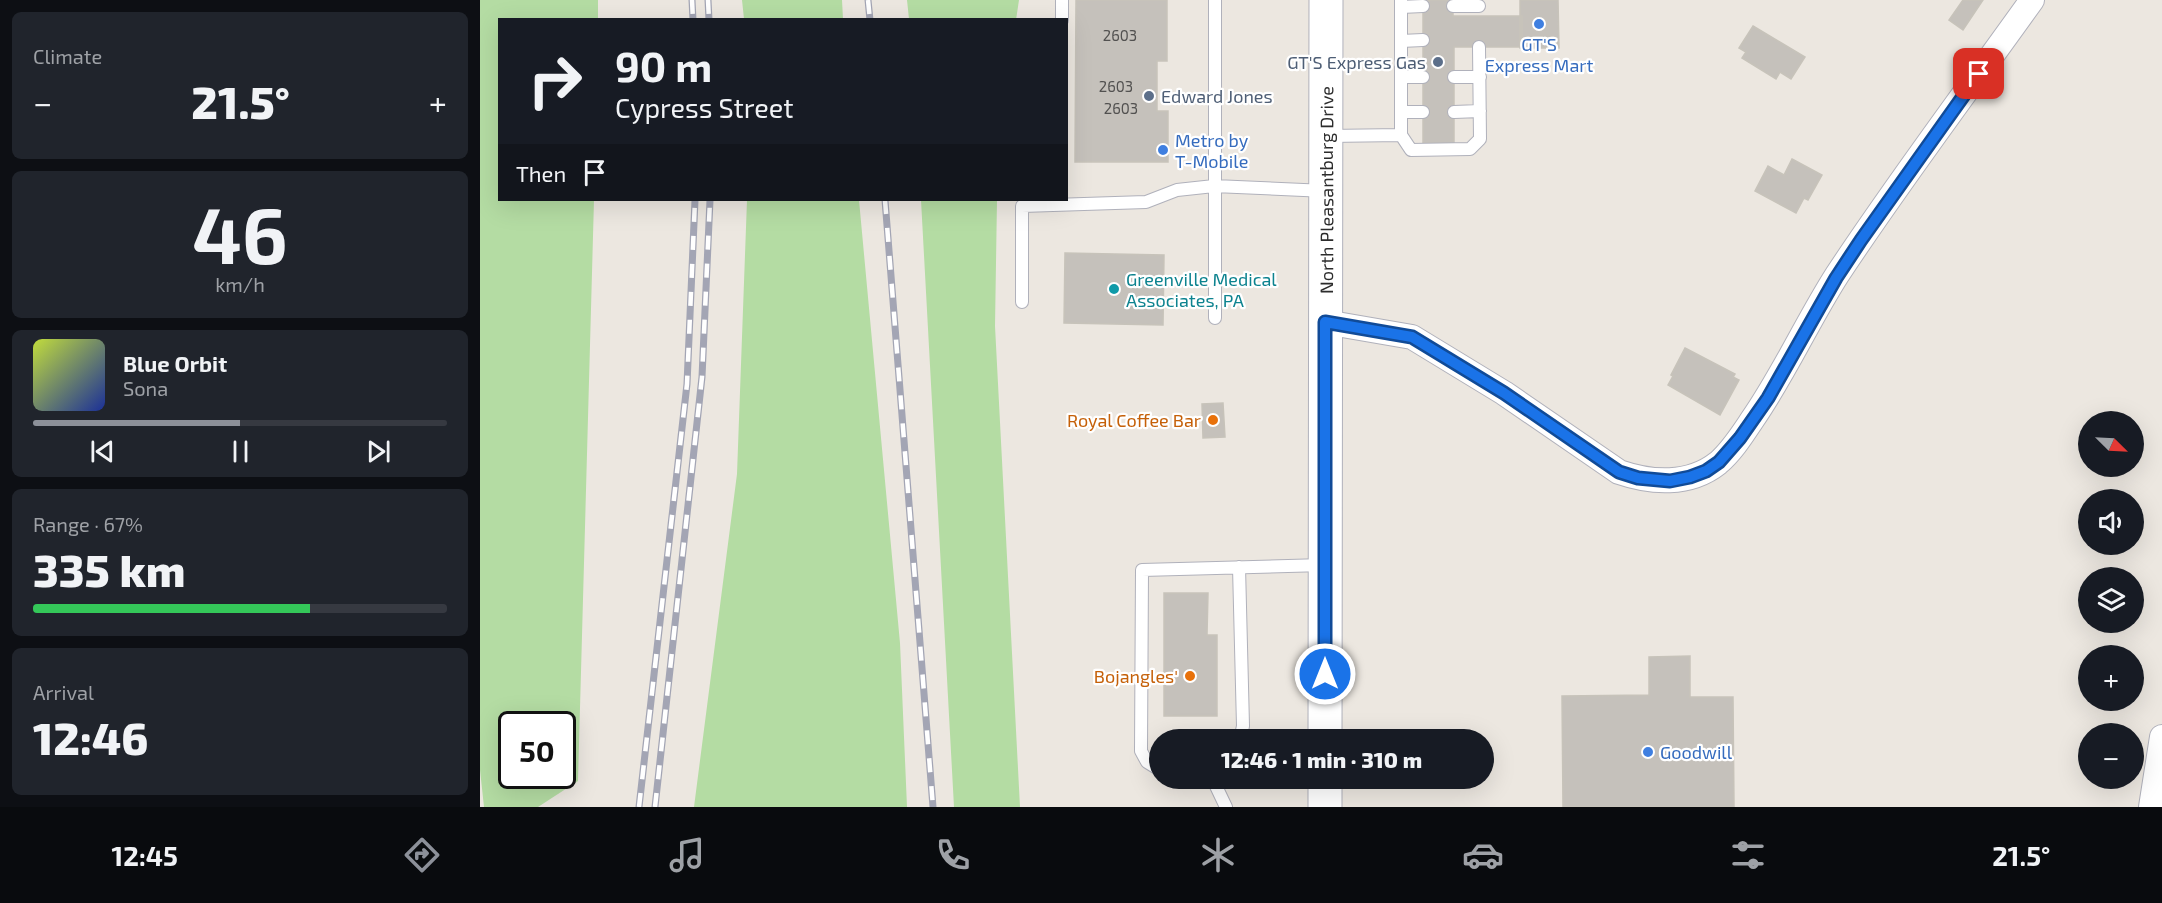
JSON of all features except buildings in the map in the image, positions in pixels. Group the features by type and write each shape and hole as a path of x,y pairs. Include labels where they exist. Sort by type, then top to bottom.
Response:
{"main road":[{"name":"North Pleasantburg Drive","path":"1325,729 1326,0"},
{"path":"1325,789 1325,807"}],"street":[{"path":"1325,322 1412,337 1504,393 1619,472 1660,481 1690,477 1706,471 1719,462 1740,438 1768,398 1836,278 2032,0"},
{"path":"2151,807 2162,737"}],"lane":[{"path":"1062,0 1062,18"},
{"path":"1215,0 1215,318"},
{"path":"1423,6 1401,4 1401,135 1411,150 1470,149 1480,139 1479,47"},
{"path":"1453,6 1479,7"},
{"path":"1401,41 1423,40"},
{"path":"1454,76 1480,77"},
{"path":"1401,77 1423,77"},
{"path":"1454,112 1480,111"},
{"path":"1401,112 1423,112"},
{"path":"1327,136 1401,135"},
{"path":"1022,302 1022,206 1064,202 1146,202 1177,190 1214,186 1327,191"},
{"path":"1149,763 1141,751 1142,570 1325,565"},
{"path":"1239,567 1242,729"},
{"path":"1217,789 1226,807"}],"green space":[{"path":"480,0 598,0 598,18 498,18 498,201 594,201 578,781 576,782 576,711 498,711 498,789 566,789 538,807 484,807 480,770"},
{"path":"742,0 842,0 843,18 744,18"},
{"path":"907,0 1019,0 1016,18 909,18"},
{"path":"747,201 859,201 900,643 907,807 694,807 737,474"},
{"path":"921,201 997,201 995,326 1020,807 954,807"}],"railway":[{"path":"692,0 693,18"},
{"path":"708,0 709,18"},
{"path":"868,0 870,18"},
{"path":"639,807 687,384 695,201"},
{"path":"655,807 702,377 710,201"},
{"path":"885,201 933,807"}],"place":[{"name":"GT'S Express Mart","path":"1539,24"},
{"name":"GT'S Express Gas","path":"1438,62"},
{"name":"Edward Jones","path":"1149,96"},
{"name":"Metro by T-Mobile","path":"1163,150"},
{"name":"Greenville Medical Associates, PA","path":"1114,289"},
{"name":"Royal Coffee Bar","path":"1213,420"},
{"name":"Bojangles'","path":"1190,676"},
{"name":"Goodwill","path":"1648,752"}],"route":[{"path":"1325,674 1325,322 1412,337 1504,393 1619,472 1638,478 1670,481 1706,471 1719,462 1740,438 1768,398 1836,278 1979,74"}]}
